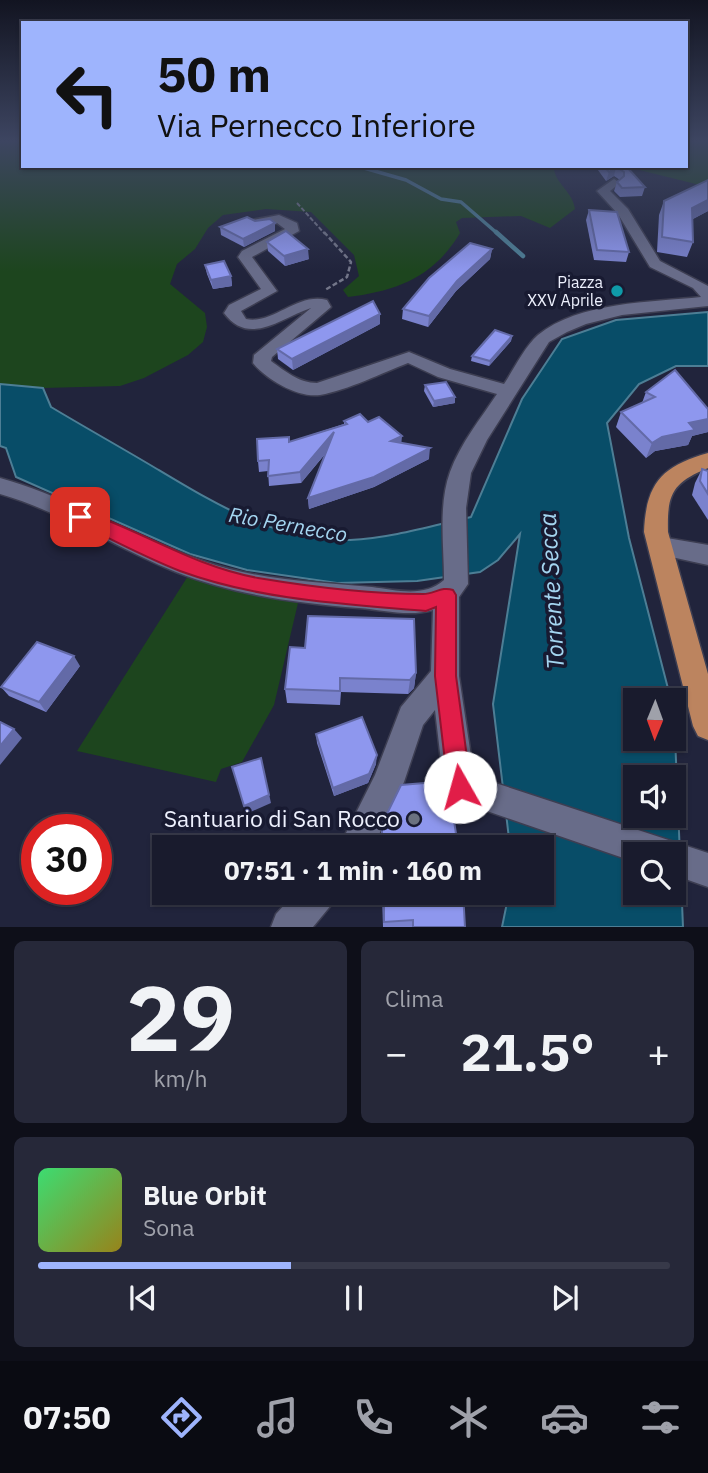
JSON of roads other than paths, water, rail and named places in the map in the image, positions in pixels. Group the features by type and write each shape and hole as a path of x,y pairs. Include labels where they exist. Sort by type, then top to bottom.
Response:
{"main road":[{"path":"708,460 676,474 660,490 656,509 656,532 708,726"}],"street":[{"path":"612,184 603,191 623,212 649,257 675,276 698,285 708,295"},
{"path":"257,223 279,219 292,226 292,231 247,254 247,264 267,285 269,291 236,308 232,313 236,320 244,325 264,323 307,303 321,303 323,307 261,359 262,363 298,387 319,389 409,357 443,373 510,391"},
{"path":"625,842 460,787 445,676 460,473 477,439 544,339 556,330 599,316 708,301"},
{"path":"0,485 57,507 185,565 256,585 330,595 426,603 451,590"},
{"path":"661,546 708,555"},
{"path":"362,835 388,782 411,717 445,676"},
{"path":"686,862 708,870"},
{"path":"289,927 308,905"}],"water":[{"name":"Torrente Secca","path":"708,312 708,366 676,366 639,384 607,423 629,538 668,688 623,688 623,751 676,751 676,765 623,765 623,828 679,828 679,842 623,842 623,905 682,905 683,927 502,927 507,905 554,905 554,835 509,835 493,704 520,534 498,560 480,572 417,581 337,583 247,570 190,554 16,477 6,448 0,446 0,384 43,388 51,407 202,496 249,519 298,535 323,539 366,539 396,534 471,517 522,399 562,339 616,320"}],"waterway":[{"path":"414,184 441,199 461,202 498,234"},
{"path":"496,232 523,256"}],"place":[{"name":"Piazza XXV Aprile","path":"617,291"},
{"name":"Santuario di San Rocco","path":"414,819"}],"water label":[{"name":"Rio Pernecco","path":"288,525"}]}
